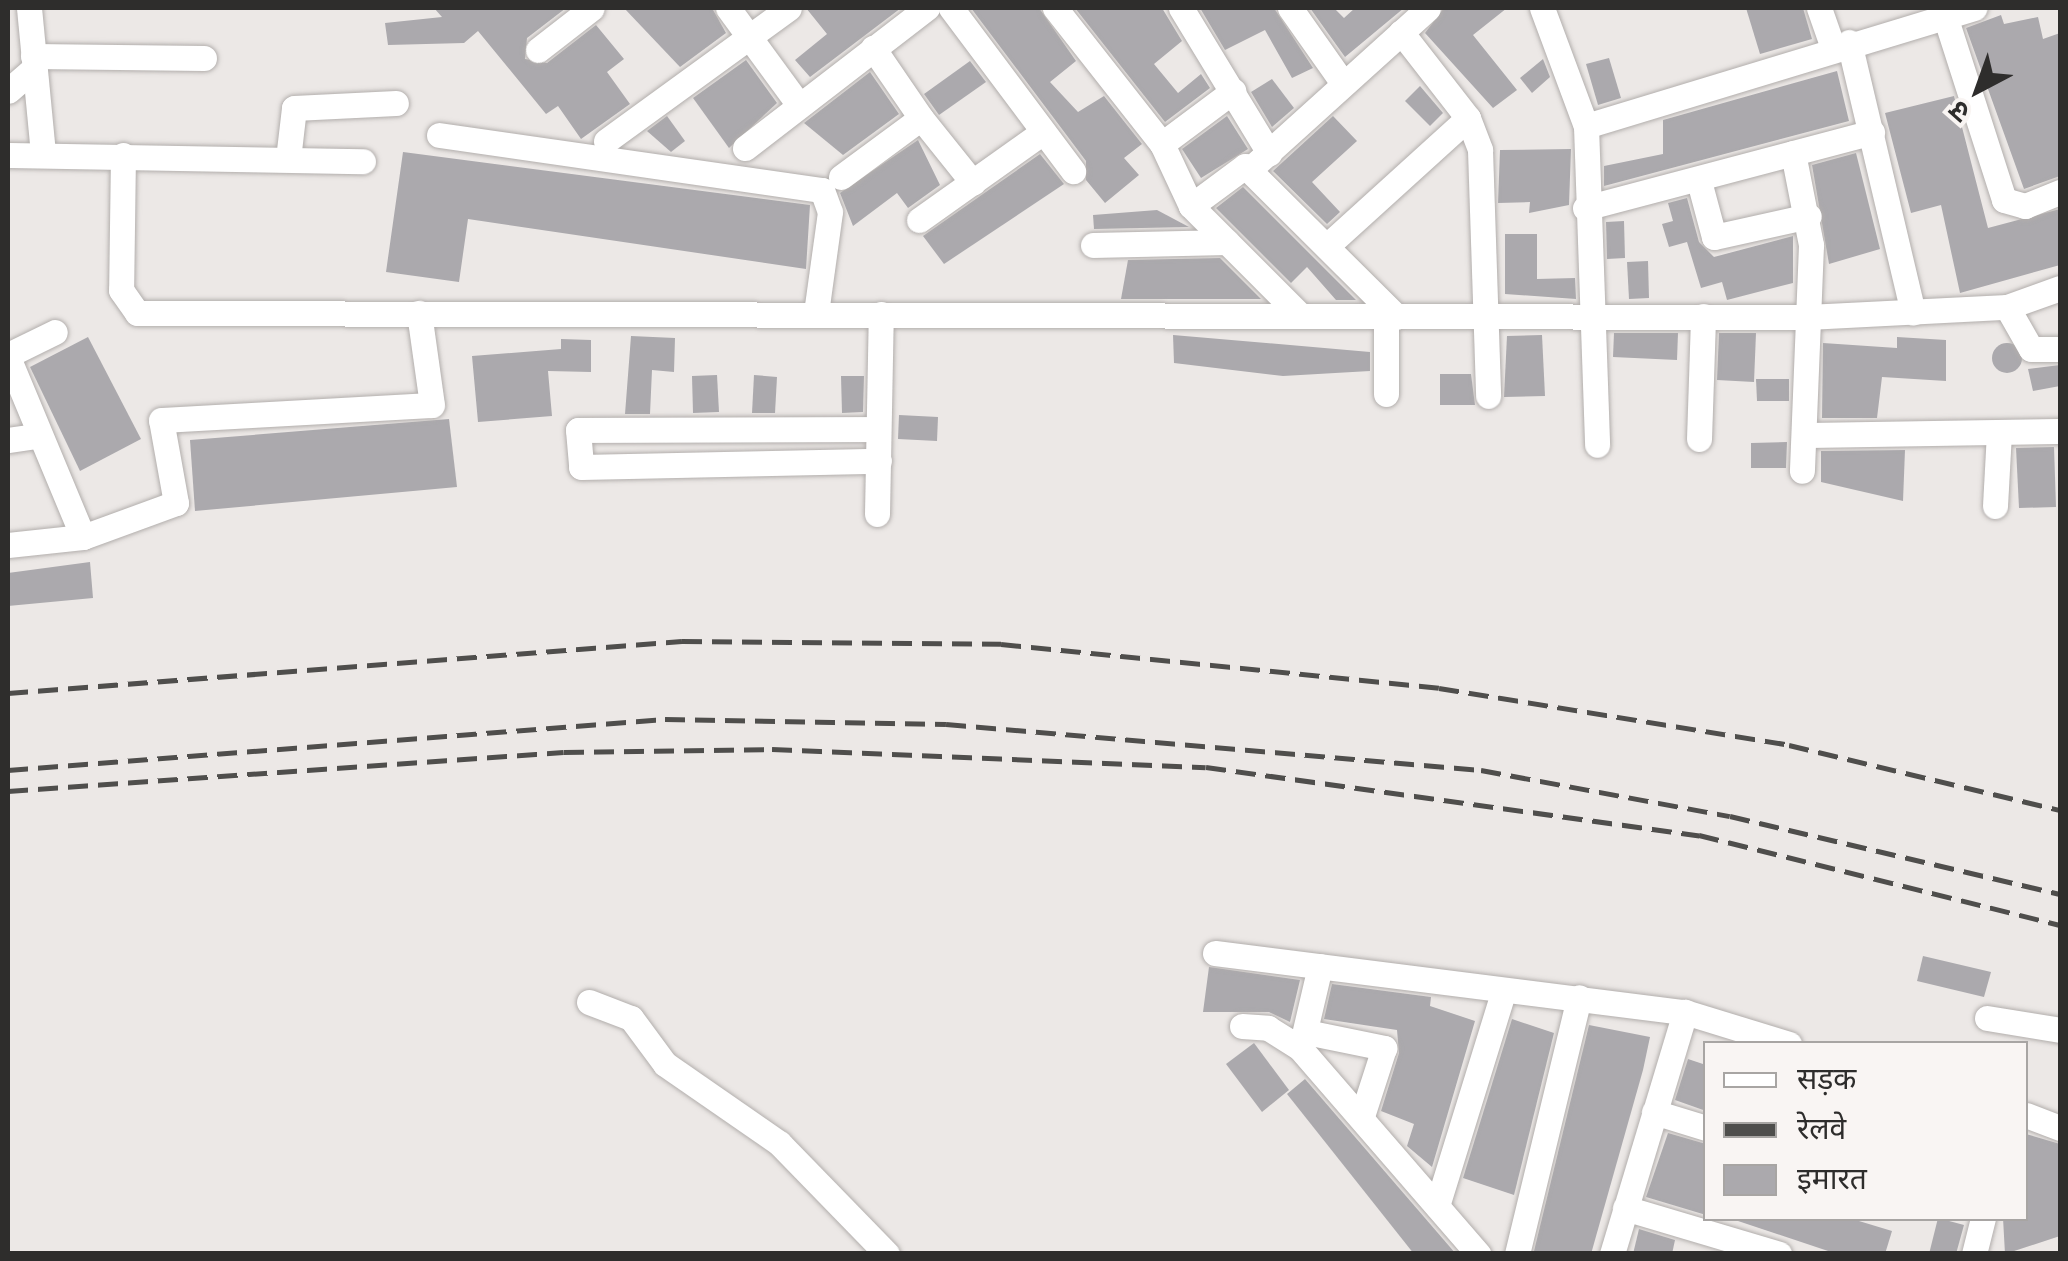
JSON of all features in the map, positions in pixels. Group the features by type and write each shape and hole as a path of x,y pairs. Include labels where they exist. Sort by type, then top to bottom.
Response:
{"street":[{"path":"29,8 43,153"},
{"path":"538,50 592,8"},
{"path":"728,8 799,105"},
{"path":"606,141 789,8"},
{"path":"745,148 927,8"},
{"path":"950,8 1073,171"},
{"path":"1054,8 1162,144 1191,206 1296,312"},
{"path":"1181,8 1270,153"},
{"path":"1290,8 1344,83"},
{"path":"1191,206 1270,153 1428,8"},
{"path":"1542,8 1586,126 1585,208 1597,445"},
{"path":"1819,8 1841,45 1872,132 1913,313"},
{"path":"1586,126 1841,45 1974,8"},
{"path":"1945,16 2004,200 2025,206 2060,192"},
{"path":"1401,32 1468,118 1480,150 1488,396"},
{"path":"873,48 972,183"},
{"path":"8,90 34,62 204,58"},
{"path":"1162,144 1232,90"},
{"path":"288,159 294,108 396,102"},
{"path":"841,177 921,118"},
{"path":"1328,245 1468,118"},
{"path":"919,220 1043,132"},
{"path":"1585,208 1699,181 1872,132"},
{"path":"439,135 822,190 830,212 816,313"},
{"path":"1793,152 1809,216 1802,471"},
{"path":"8,155 363,161"},
{"path":"123,155 121,290 137,314 1296,312 1391,319 1486,315 1807,316 2007,308 2060,288"},
{"path":"1249,170 1328,245 1391,319 1386,394"},
{"path":"1699,181 1714,237 1809,216"},
{"path":"1093,245 1227,242"},
{"path":"2007,308 2030,349 2060,349"},
{"path":"8,545 83,537 176,503 161,420 432,406 419,312"},
{"path":"877,514 881,314"},
{"path":"1699,439 1703,316"},
{"path":"54,332 8,356 83,537"},
{"path":"878,428 578,430 581,467 878,461"},
{"path":"1804,435 2060,431"},
{"path":"1995,506 1999,433"},
{"path":"8,440 38,436"},
{"path":"1215,953 1686,1012 1780,1041"},
{"path":"1320,966 1305,1040 1478,1254"},
{"path":"1437,1206 1504,990"},
{"path":"1517,1254 1578,998"},
{"path":"588,1002 631,1018 665,1064 780,1143 887,1254"},
{"path":"1612,1254 1686,1012"},
{"path":"1987,1018 2060,1030"},
{"path":"1242,1026 1268,1028 1305,1040 1384,1048 1362,1113"},
{"path":"1654,1112 1703,1127"},
{"path":"2028,1117 2060,1128"},
{"path":"1625,1208 1780,1254"},
{"path":"1974,1254 1981,1221"}],"building":[{"path":"434,8 566,8 527,38 525,59 547,63 596,25 624,59 607,72 630,104 581,139 558,106 546,114 478,31 464,43 388,45 385,23 442,17"},
{"path":"624,8 712,8 726,33 680,67"},
{"path":"806,8 901,8 810,77 795,60 827,34"},
{"path":"971,8 1039,8 1076,61 1050,82 1078,112 1104,96 1142,144 1124,158 1139,175 1105,203 1086,180 1086,161"},
{"path":"1075,8 1162,8 1182,41 1154,64 1178,93 1201,74 1210,88 1165,122"},
{"path":"1200,8 1274,8 1313,68 1292,78 1265,30 1225,50"},
{"path":"1310,8 1334,8 1344,18 1355,8 1404,8 1345,57"},
{"path":"1444,8 1507,8 1473,35 1517,90 1493,108 1425,33"},
{"path":"1746,8 1803,8 1812,39 1760,54"},
{"path":"2001,15 2004,24 2038,17 2043,39 2060,33 2060,176 2024,189 1966,28"},
{"path":"1609,58 1621,98 1598,105 1586,64"},
{"path":"1543,59 1550,77 1532,93 1520,78"},
{"path":"746,60 777,103 729,148 693,98"},
{"path":"970,61 986,82 939,115 924,94"},
{"path":"1837,71 1849,121 1604,186 1604,166 1663,154 1663,120"},
{"path":"870,72 899,114 843,155 804,123"},
{"path":"1272,79 1294,108 1272,127 1251,92"},
{"path":"1420,86 1443,113 1430,126 1405,101"},
{"path":"1954,96 1988,228 2060,209 2060,265 1960,293 1941,205 1911,213 1885,113"},
{"path":"667,116 685,141 671,152 647,131"},
{"path":"1227,116 1248,149 1201,178 1182,149"},
{"path":"1333,116 1357,141 1312,182 1340,212 1327,224 1273,171"},
{"path":"918,140 940,185 908,208 897,193 853,226 840,193"},
{"path":"1571,149 1569,205 1529,213 1530,202 1498,203 1500,150"},
{"path":"403,152 810,205 806,269 468,219 459,282 386,272"},
{"path":"1856,153 1880,249 1829,264 1812,165"},
{"path":"1040,154 1064,184 944,264 923,236"},
{"path":"1243,187 1356,300 1336,300 1307,267 1291,283 1216,208"},
{"path":"1687,198 1699,242 1714,257 1793,236 1793,283 1727,300 1722,282 1701,288 1687,242 1669,247 1662,224 1673,221 1668,203"},
{"path":"1157,210 1189,227 1094,229 1093,215"},
{"path":"1624,221 1625,258 1607,259 1606,222"},
{"path":"1505,234 1537,234 1537,279 1575,278 1576,299 1505,294"},
{"path":"1220,258 1261,299 1121,299 1128,260"},
{"path":"1648,261 1649,298 1629,299 1627,262"},
{"path":"1614,333 1678,333 1677,360 1613,357"},
{"path":"1719,333 1756,333 1754,382 1717,380"},
{"path":"1173,335 1370,352 1370,371 1283,376 1174,363"},
{"path":"1542,335 1545,396 1504,397 1507,336"},
{"path":"631,336 675,338 674,372 652,370 650,414 625,414"},
{"path":"88,337 141,439 80,471 30,367"},
{"path":"1897,337 1946,340 1946,381 1882,377 1877,418 1822,418 1823,343 1897,348"},
{"path":"561,339 591,340 591,372 548,371 552,416 478,422 472,356 561,349"},
{"path":"2007,343 2018,347 2022,358 2018,369 2007,373 1996,369 1992,358 1996,347"},
{"path":"2060,365 2060,386 2033,391 2028,369"},
{"path":"1440,374 1471,374 1475,405 1440,405"},
{"path":"717,375 719,412 693,413 692,376"},
{"path":"754,375 777,377 775,413 752,413"},
{"path":"841,376 864,376 863,412 842,413"},
{"path":"1756,379 1789,379 1789,401 1757,401"},
{"path":"899,415 938,417 937,441 898,439"},
{"path":"449,419 457,487 195,511 190,440"},
{"path":"1787,442 1786,468 1751,468 1751,443"},
{"path":"2054,447 2056,507 2019,508 2016,448"},
{"path":"1905,450 1903,501 1821,482 1821,451"},
{"path":"90,562 93,598 8,606 8,573"},
{"path":"1923,956 1991,972 1984,997 1917,981"},
{"path":"1209,967 1300,980 1290,1022 1269,1012 1203,1012"},
{"path":"1332,984 1431,997 1430,1006 1475,1021 1432,1167 1407,1146 1414,1124 1381,1111 1399,1053 1397,1030 1324,1019"},
{"path":"1512,1019 1554,1033 1514,1195 1463,1178"},
{"path":"1589,1025 1650,1037 1643,1070 1591,1254 1534,1251"},
{"path":"1254,1043 1289,1090 1262,1112 1226,1064"},
{"path":"1688,1059 1703,1064 1703,1110 1675,1100"},
{"path":"1305,1079 1456,1254 1414,1254 1287,1094"},
{"path":"1668,1133 1703,1143 1703,1214 1646,1197"},
{"path":"2028,1135 2060,1144 2060,1236 2005,1254 2003,1221 2028,1221"},
{"path":"1738,1221 1859,1221 1892,1231 1885,1254 1837,1254"},
{"path":"1937,1221 1964,1225 1956,1254 1929,1254"},
{"path":"1639,1229 1675,1240 1672,1254 1633,1254"}],"railway":[{"path":"8,693 682,641 1001,644 1439,688 1789,745 2060,810"},
{"path":"8,770 665,719 946,724 1481,770 1730,816 2060,894"},
{"path":"8,791 564,752 772,749 1206,767 1699,835 2060,925"}]}
